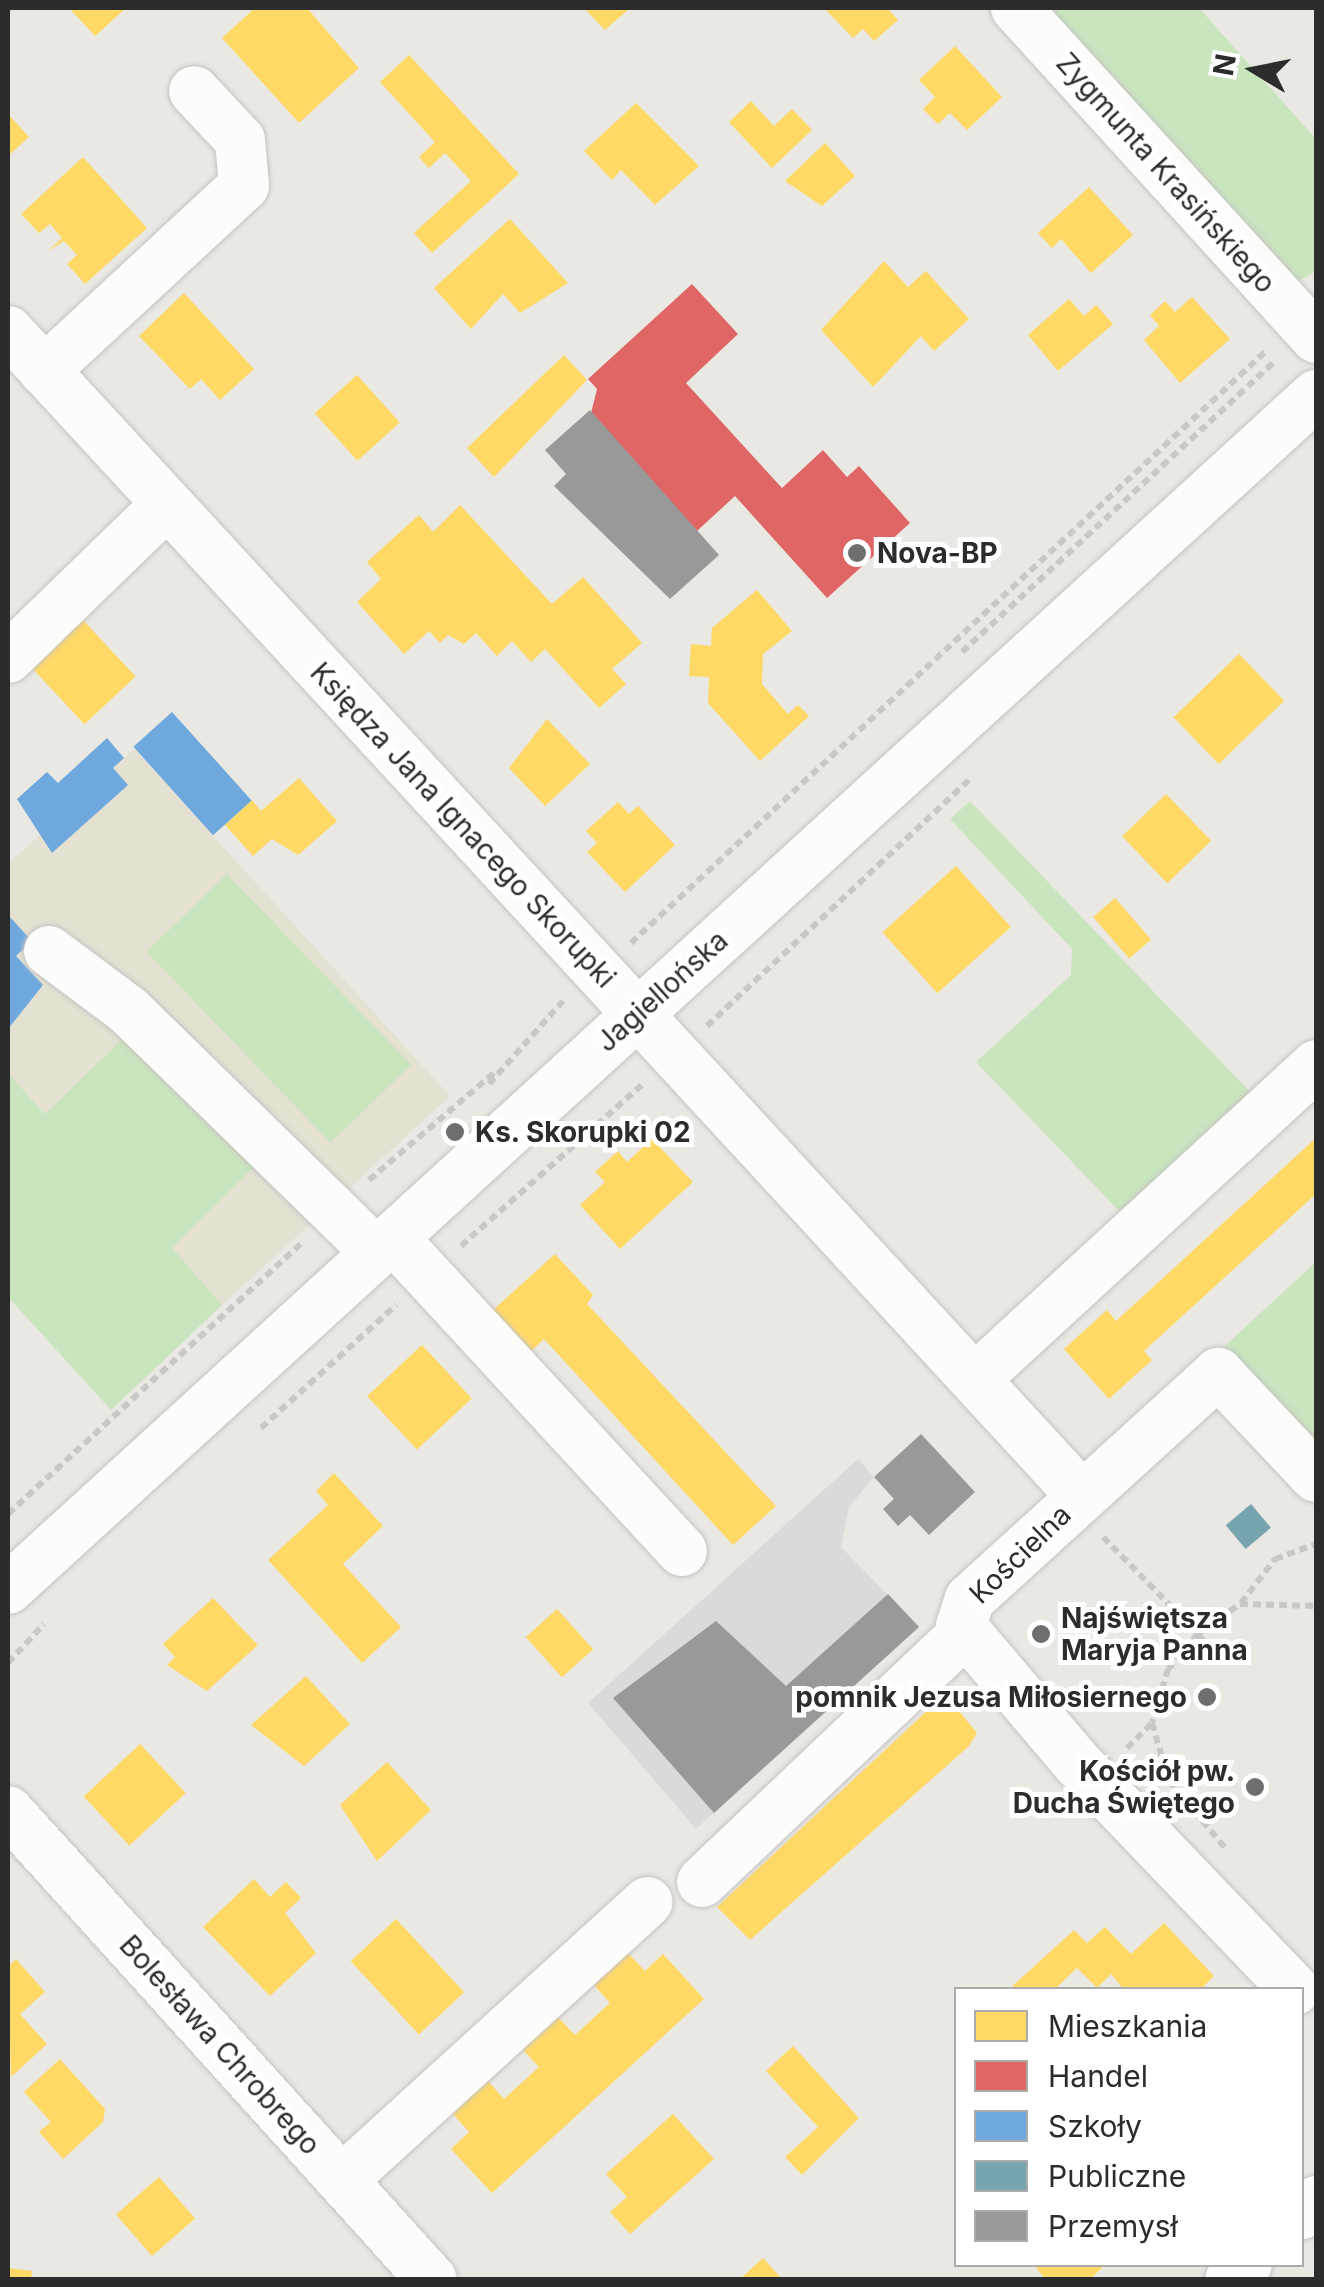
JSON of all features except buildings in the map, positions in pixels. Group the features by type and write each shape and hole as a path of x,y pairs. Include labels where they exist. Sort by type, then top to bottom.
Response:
{"street":[{"name":"Zygmunta Krasińskiego","path":"1016,8 1292,339"},
{"path":"44,371 244,186 240,140 194,91"},
{"name":"Księdza Jana Ignacego Skorupki","path":"8,330 975,1379 1076,1500"},
{"name":"Jagiellońska","path":"8,1589 1316,395"},
{"path":"8,658 167,504"},
{"path":"50,951 128,1010 342,1215 428,1276 682,1551"},
{"path":"975,1379 1316,1065"},
{"name":"Kościelna","path":"1292,1987 963,1634 970,1600 1218,1373 1316,1478"},
{"path":"702,1882 963,1634"},
{"name":"Bolesława Chrobrego","path":"8,1812 432,2280"},
{"path":"342,2180 647,1902"}],"path":[{"path":"619,954 1247,375 1292,339"},
{"path":"252,1435 675,1055 980,770"},
{"path":"8,1514 488,1084 570,994"},
{"path":"1076,1500 1222,1661"},
{"path":"1231,1865 1225,1841 1169,1780 1152,1723 1168,1669 1198,1634 1240,1604 1275,1560 1316,1544"},
{"path":"1240,1604 1316,1606"},
{"path":"8,1663 48,1620"}],"shaded area":[{"path":"134,749 450,1096 222,1305 8,1073 8,864"},
{"path":"858,1459 874,1477 849,1507 841,1547 919,1627 696,1829 588,1703"}],"green space":[{"path":"1049,8 1199,8 1316,139 1316,271 1297,282"},
{"path":"970,801 1256,1098 1123,1215 976,1062 1071,975 1072,949 950,819"},
{"path":"227,874 411,1065 331,1142 146,952"},
{"path":"136,1026 264,1157 172,1248 222,1305 111,1410 8,1297 8,1073 45,1114"},
{"path":"1316,1262 1316,1463 1215,1355"}],"place":[{"name":"Nova-BP","path":"857,553"},
{"name":"Ks. Skorupki 02","path":"455,1132"},
{"name":"Najświętsza Maryja Panna","path":"1041,1634"},
{"name":"pomnik Jezusa Miłosiernego","path":"1207,1697"},
{"name":"Kościół pw. Ducha Świętego","path":"1255,1787"}]}
